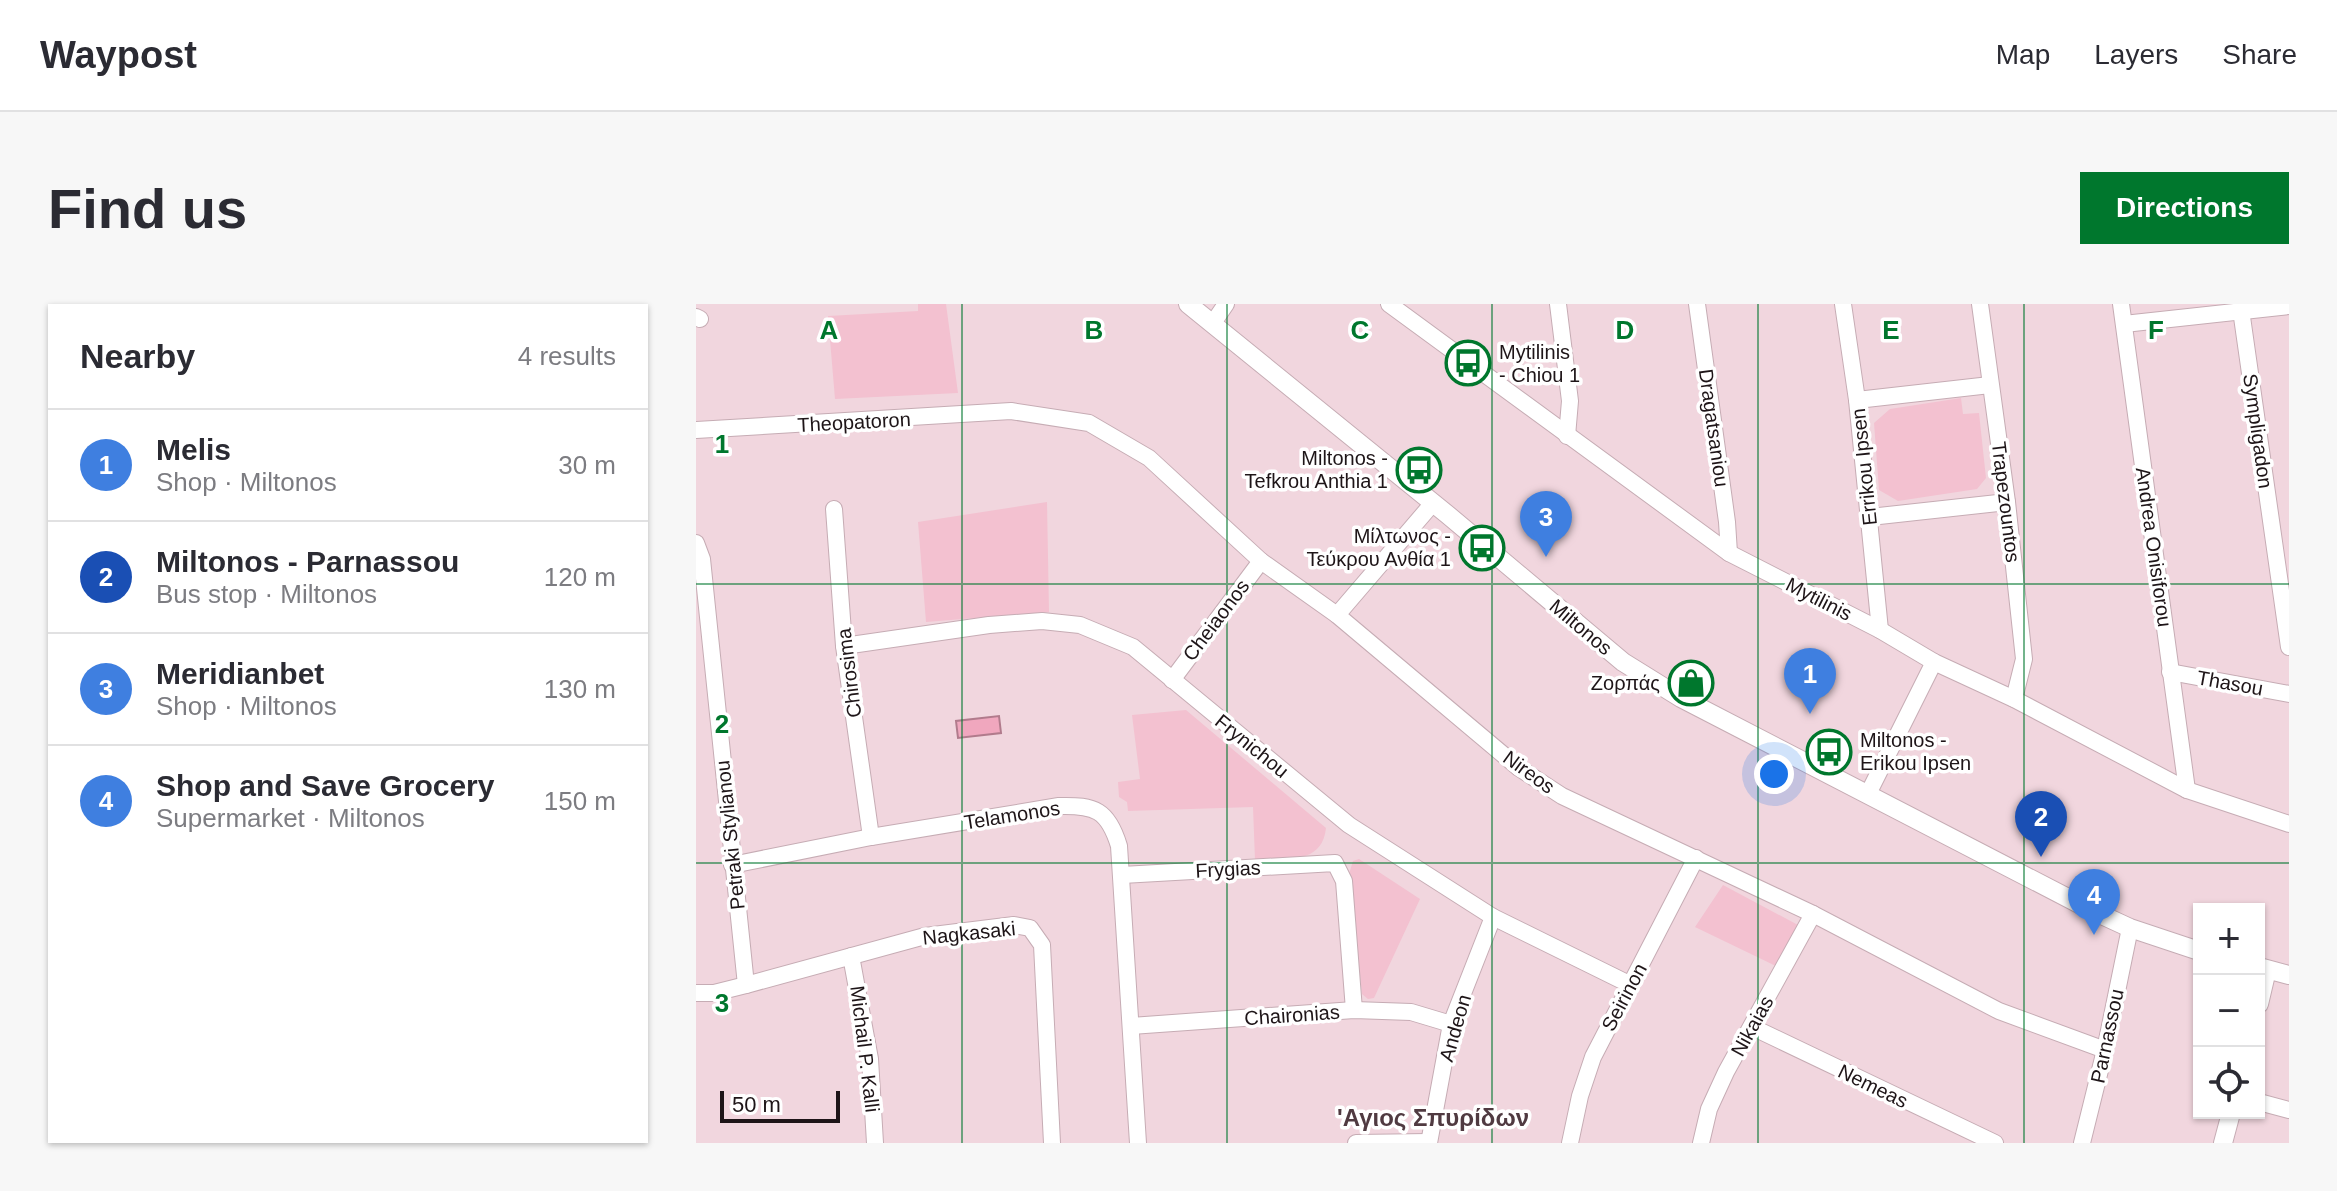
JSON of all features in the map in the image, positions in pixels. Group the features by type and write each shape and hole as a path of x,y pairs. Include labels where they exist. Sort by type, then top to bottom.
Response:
{"street":[{"name":"Miltonos","path":"1188,304 1623,662 1681,698 2091,910 2130,928 2193,949"},
{"path":"1213,323 1226,304"},
{"name":"Mytilinis","path":"1389,304 1729,553 1880,630 1934,662 2014,699 2187,790 2289,824"},
{"path":"1414,304 1417,323"},
{"path":"1558,304 1570,401 1567,436"},
{"name":"Dragatsaniou","path":"1697,304 1729,553"},
{"name":"Errikou Ipsen","path":"1843,304 1857,400 1880,630"},
{"name":"Trapezountos","path":"1980,304 2007,502 2024,659 2014,699"},
{"name":"Andrea Onisiforou","path":"2121,304 2187,790"},
{"path":"2124,324 2289,306"},
{"name":"Sympligadon","path":"2241,310 2289,647"},
{"path":"1857,400 1990,385"},
{"name":"Theopatoron","path":"696,430 1011,411"},
{"name":"Nireos","path":"1011,411 1089,423 1149,458 1261,561 1337,615 1529,775 1562,796 1813,914 1999,1011 2105,1050"},
{"path":"1870,517 2007,502"},
{"path":"1337,615 1433,503"},
{"name":"Chirosima","path":"834,509 844,646 871,837"},
{"name":"Petraki Stylianou","path":"696,543 702,559 705,585 746,985"},
{"name":"Cheiaonos","path":"1172,680 1261,561"},
{"name":"Frynichou","path":"844,646 989,625 1042,621 1080,625 1133,647 1349,825 1493,917 1631,985"},
{"path":"1868,794 1934,662"},
{"name":"Thasou","path":"2170,672 2289,694"},
{"name":"Telamonos","path":"732,865 871,837 1059,806 1079,806 1099,811 1112,824 1119,846 1138,1143"},
{"name":"Seirinon","path":"1570,1143 1580,1096 1593,1057 1696,858"},
{"name":"Frygias","path":"1122,875 1335,863 1344,881 1354,1010"},
{"name":"Nikaias","path":"1701,1143 1709,1109 1726,1072 1813,914"},
{"name":"Andeon","path":"1429,1143 1451,1024 1493,917"},
{"name":"Nagkasaki","path":"696,993 714,993 925,936 1014,925 1030,928 1042,945 1052,1143"},
{"name":"Parnassou","path":"2082,1143 2130,928"},
{"name":"Michail P. Kalli","path":"851,956 870,1059 875,1143"},
{"path":"2265,969 2289,975"},
{"name":"Chaironias","path":"1131,1026 1354,1010 1411,1012 1451,1024"},
{"name":"Nemeas","path":"1752,1027 1995,1143"},
{"path":"2265,1104 2289,1110"},
{"path":"2223,1143 2229,1119"},
{"path":"1356,1143 1429,1143"}],"shaded area":[{"path":"918,304 946,304 958,393 835,399 828,316 918,311"},
{"path":"1961,398 1963,414 1979,413 1986,478 1977,489 1898,501 1879,490 1874,423 1890,409"},
{"path":"1047,502 1049,612 926,622 918,522"},
{"path":"1186,710 1326,828 1317,849 1300,858 1255,860 1253,807 1128,811 1127,802 1119,797 1118,782 1140,779 1132,715"},
{"path":"999,716 1001,733 958,738 956,721"},
{"path":"1359,859 1420,899 1374,998 1368,999 1362,994 1349,874 1353,861"},
{"path":"1723,885 1798,925 1780,968 1695,927"}],"place":[{"name":"Mytilinis - Chiou 1","path":"1468,363"},
{"name":"Miltonos - Tefkrou Anthia 1","path":"1419,470"},
{"name":"Μίλτωνος - Τεύκρου Ανθία 1","path":"1482,548"},
{"name":"Meridianbet","path":"1546,557"},
{"name":"Ζορπάς","path":"1691,683"},
{"name":"Melis","path":"1810,714"},
{"name":"Miltonos - Erikou Ipsen","path":"1829,752"},
{"name":"Miltonos - Parnassou","path":"2041,857"},
{"name":"Shop and Save Grocery","path":"2094,935"}],"district":[{"name":"'Αγιος Σπυρίδων","path":"1433,1117"}]}
